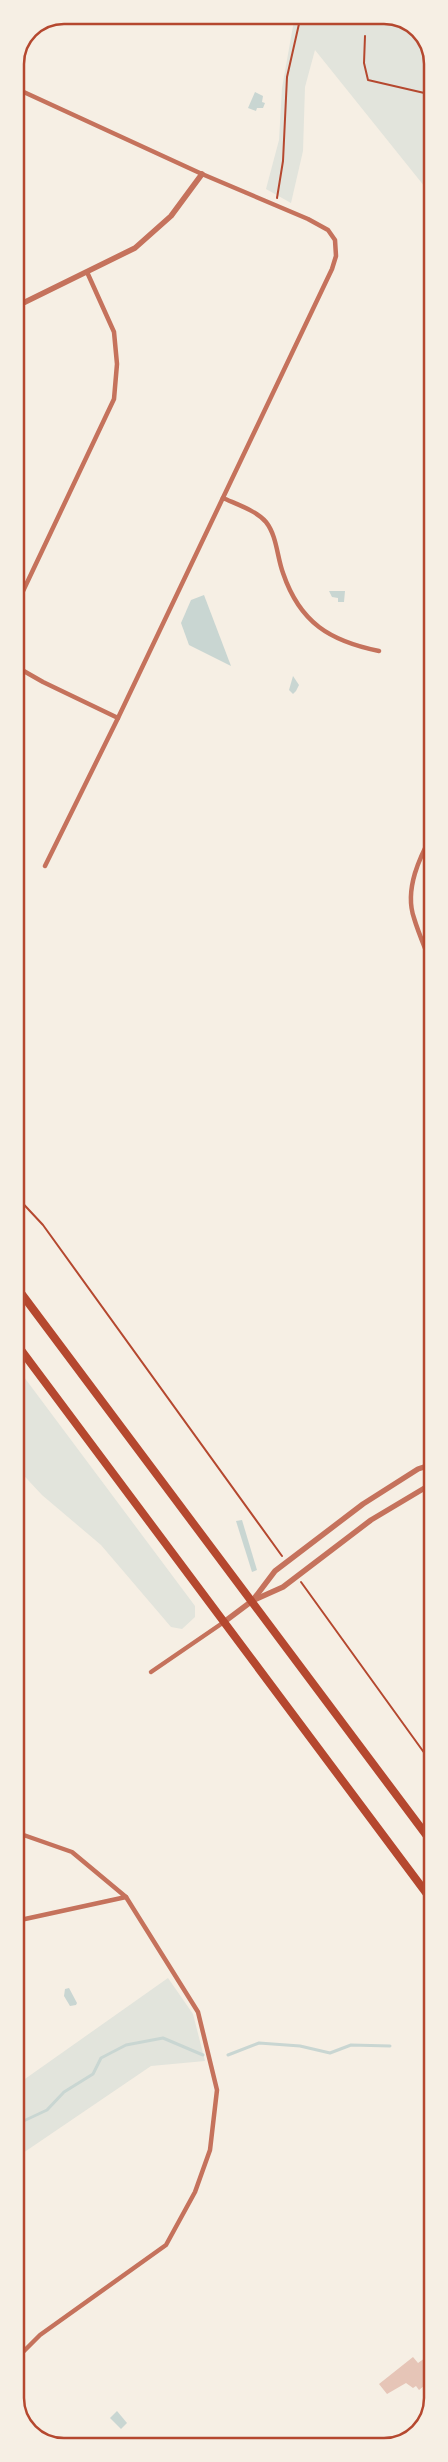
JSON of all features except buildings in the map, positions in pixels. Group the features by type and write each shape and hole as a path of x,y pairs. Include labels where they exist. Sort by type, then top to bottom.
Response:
{"highway":[{"path":"24,1297 424,1832"},
{"path":"24,1354 424,1890"}],"street":[{"path":"24,92 202,174 308,219 328,230 335,240 336,256 223,498 45,866"},
{"path":"24,303 135,248 171,216 202,174"},
{"path":"24,589 114,399 117,364 114,332 86,272"},
{"path":"223,498 266,522 273,534 283,574 291,591 302,609 319,628 337,640 379,651"},
{"path":"24,671 118,718"},
{"path":"424,852 411,888 411,903 414,918 424,945"},
{"path":"252,1601 274,1571 392,1485 424,1469"},
{"path":"151,1672 252,1601 282,1588 372,1520 424,1488"},
{"path":"24,1835 72,1852 126,1897 198,2012 217,2090 210,2150 195,2192 166,2245 40,2335 24,2352"},
{"path":"24,1919 126,1897"}],"path":[{"path":"275,205 283,161 287,77 299,24"},
{"path":"365,36 364,63 368,80 424,93"},
{"path":"24,1204 43,1224 287,1562"},
{"path":"297,1577 424,1753"}],"shaded area":[{"path":"293,24 387,24 404,29 416,39 424,59 424,186 315,50 305,87 303,151 291,203 266,189 279,140 282,88"},
{"path":"255,92 263,96 262,102 265,103 263,108 257,108 256,111 248,108"},
{"path":"329,591 345,591 344,602 338,602 338,598 332,597"},
{"path":"204,595 231,666 189,645 181,623 191,600"},
{"path":"293,676 299,685 293,694 289,690"},
{"path":"24,1377 195,1606 195,1617 182,1629 171,1627 101,1545 42,1495 24,1476"},
{"path":"242,1520 257,1570 252,1572 236,1521"},
{"path":"168,1978 193,2014 205,2061 151,2066 24,2152 24,2080"},
{"path":"69,1988 77,2003 76,2005 70,2006 64,1996 65,1989"},
{"path":"117,2411 127,2423 121,2429 110,2418"}],"waterway":[{"path":"24,2121 47,2110 64,2092 93,2074 101,2058 126,2045 163,2038 203,2055"},
{"path":"228,2055 259,2043 300,2046 330,2053 351,2045 390,2046"}]}
